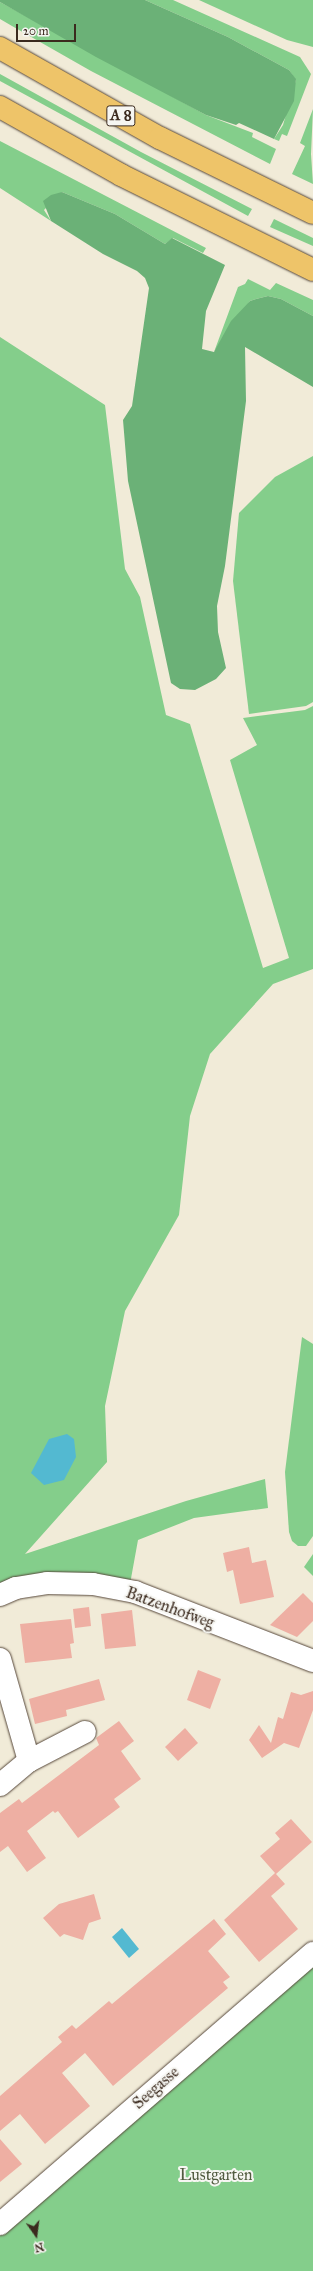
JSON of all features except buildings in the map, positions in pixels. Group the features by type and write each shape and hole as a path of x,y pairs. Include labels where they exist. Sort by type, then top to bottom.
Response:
{"highway":[{"name":"A 8","path":"0,48 160,138 313,213"},
{"path":"0,107 128,179 313,270"}],"street":[{"name":"Batzenhofweg","path":"0,1595 16,1588 47,1583 93,1584 128,1591 313,1661"},
{"path":"0,1659 29,1761"},
{"path":"0,1784 29,1761 85,1732"},
{"name":"Seegasse","path":"0,2224 313,1953"}],"green space":[{"path":"0,0 145,0 228,37 289,70 296,79 294,101 274,139 239,123 236,125 206,115 96,57 0,2"},
{"path":"145,0 173,0 300,57 311,74 287,136 282,134 279,141 274,139 283,125 296,80 289,70 228,37"},
{"path":"199,0 313,0 313,47 287,40"},
{"path":"0,2 206,115 253,133 252,137 276,149 270,164 91,71 0,19"},
{"path":"0,74 141,152 252,209 248,216 0,81"},
{"path":"313,109 311,154 313,184 292,174 305,146 300,143"},
{"path":"0,141 206,248 203,253 173,238 165,244 115,214 62,192 44,210 51,221 0,188"},
{"path":"62,192 115,214 165,244 172,238 225,265 206,311 202,349 214,352 231,321 250,301 256,299 268,296 281,299 313,316 313,387 245,347 246,401 225,566 217,606 218,632 226,668 216,679 195,690 180,689 171,683 128,481 123,420 132,406 149,288 145,278 137,271 103,254 51,221 43,201 51,195"},
{"path":"274,219 313,238 313,246 270,227"},
{"path":"248,279 270,290 276,283 313,300 313,316 281,299 268,296 250,301 214,352 238,287 245,284"},
{"path":"0,337 105,405 125,569 140,597 166,715 190,724 263,968 289,958 230,760 257,745 243,718 305,710 313,706 313,969 273,984 210,1054 190,1116 179,1215 125,1311 105,1406 107,1462 25,1554 186,1501 265,1479 268,1508 194,1518 138,1540 130,1584 0,1587"},
{"path":"313,456 313,702 306,706 249,714 233,581 239,513 275,477"},
{"path":"302,1337 313,1344 313,1536 306,1546 298,1546 292,1541 289,1532 285,1472"},
{"path":"313,1554 313,1576 304,1567"},
{"name":"Lustgarten","path":"313,1964 313,2271 0,2271 0,2234"}],"water":[{"path":"67,1434 74,1439 76,1457 64,1480 44,1485 31,1473 49,1439"},
{"path":"122,1928 139,1949 129,1958 112,1937"}]}
